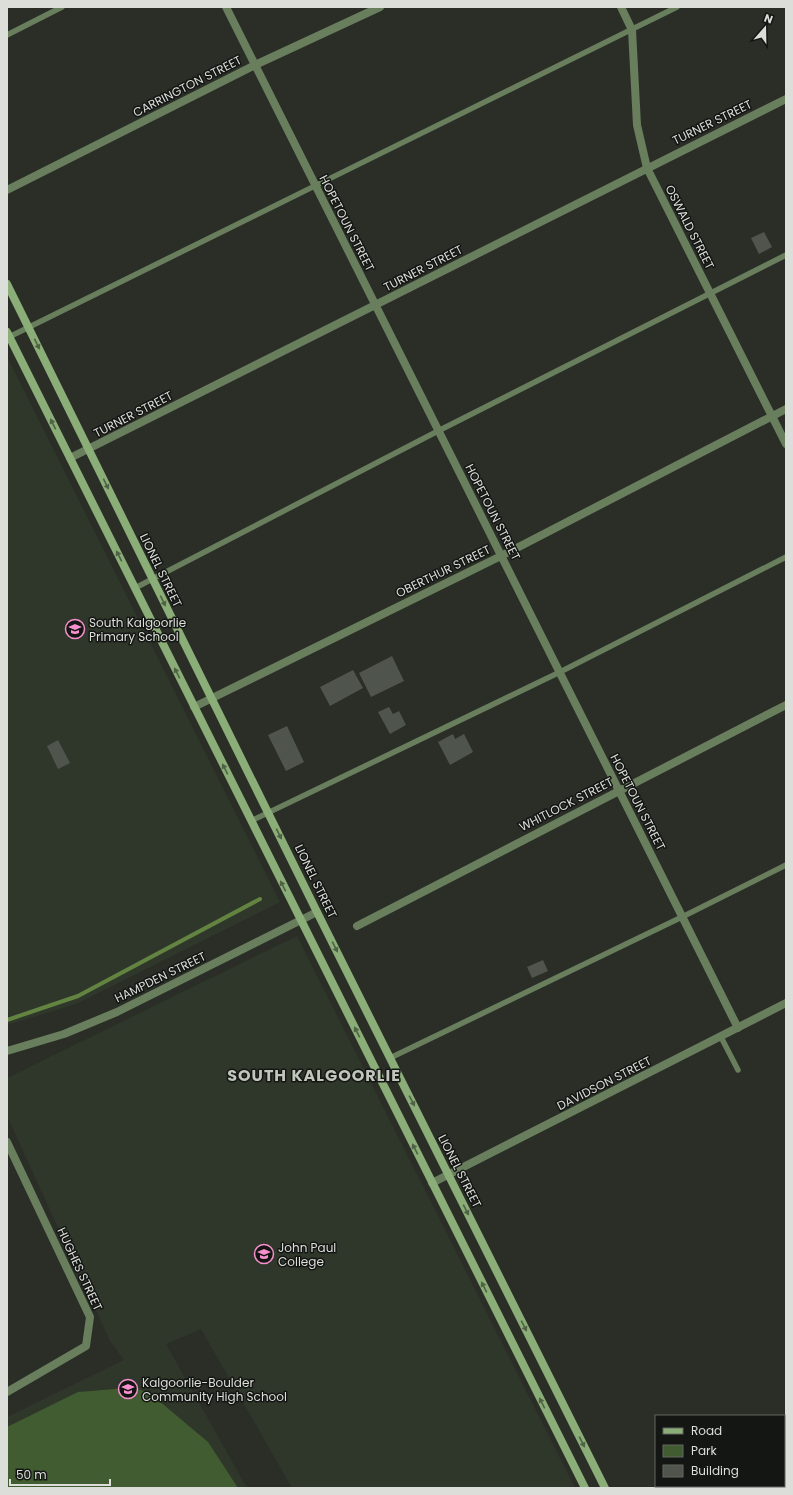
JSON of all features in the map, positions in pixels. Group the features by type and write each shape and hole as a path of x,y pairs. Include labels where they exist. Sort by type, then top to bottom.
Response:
{"street":[{"name":"HOPETOUN STREET","path":"226,7 738,1028"},
{"name":"CARRINGTON STREET","path":"7,190 255,65 380,7"},
{"name":"OSWALD STREET","path":"621,7 632,30 637,125 647,168 786,444"},
{"name":"TURNER STREET","path":"70,458 376,306 786,99"},
{"name":"LIONEL STREET","path":"7,284 317,912 605,1488"},
{"path":"8,335 585,1488"},
{"name":"OBERTHUR STREET","path":"194,707 501,556 786,409"},
{"name":"WHITLOCK STREET","path":"357,926 786,705"},
{"name":"HAMPDEN STREET","path":"7,1051 64,1034 118,1012 317,912"},
{"name":"DAVIDSON STREET","path":"432,1183 786,1004"},
{"name":"HUGHES STREET","path":"7,1142 90,1317 86,1346 7,1392"}],"lane":[{"path":"7,35 62,7"},
{"path":"8,335 28,328 677,7"},
{"path":"135,588 438,431 786,255"},
{"path":"251,821 560,672 786,557"},
{"path":"390,1058 786,865"},
{"path":"720,1037 738,1070"}],"shaded area":[{"name":"South Kalgoorlie Primary School","path":"7,357 280,902 76,1004 7,1025"},
{"name":"John Paul College","path":"297,936 575,1488 292,1488 201,1329 166,1344 247,1488 7,1488 7,1417 124,1360 110,1341 7,1116 7,1078"}],"green space":[{"name":"Kalgoorlie-Boulder Community High School","path":"128,1388 141,1390 152,1395 208,1442 238,1488 7,1488 7,1427 78,1392"}],"building":[{"path":"764,232 772,247 759,254 751,238"},
{"path":"392,656 404,681 371,697 359,673"},
{"path":"353,670 363,688 330,706 320,687"},
{"path":"389,707 393,714 399,711 406,725 390,734 378,712"},
{"path":"287,726 304,762 286,771 268,735"},
{"path":"453,734 455,739 464,734 473,752 450,765 438,742"},
{"path":"58,740 70,763 58,769 47,746"},
{"path":"543,960 548,971 532,978 527,967"}],"waterway":[{"path":"7,1020 78,996 260,899"}],"place":[{"name":"South Kalgoorlie Primary School","path":"75,629"},
{"name":"John Paul College","path":"264,1254"},
{"name":"Kalgoorlie-Boulder Community High School","path":"128,1389"}],"district":[{"name":"SOUTH KALGOORLIE","path":"314,1075"}]}
